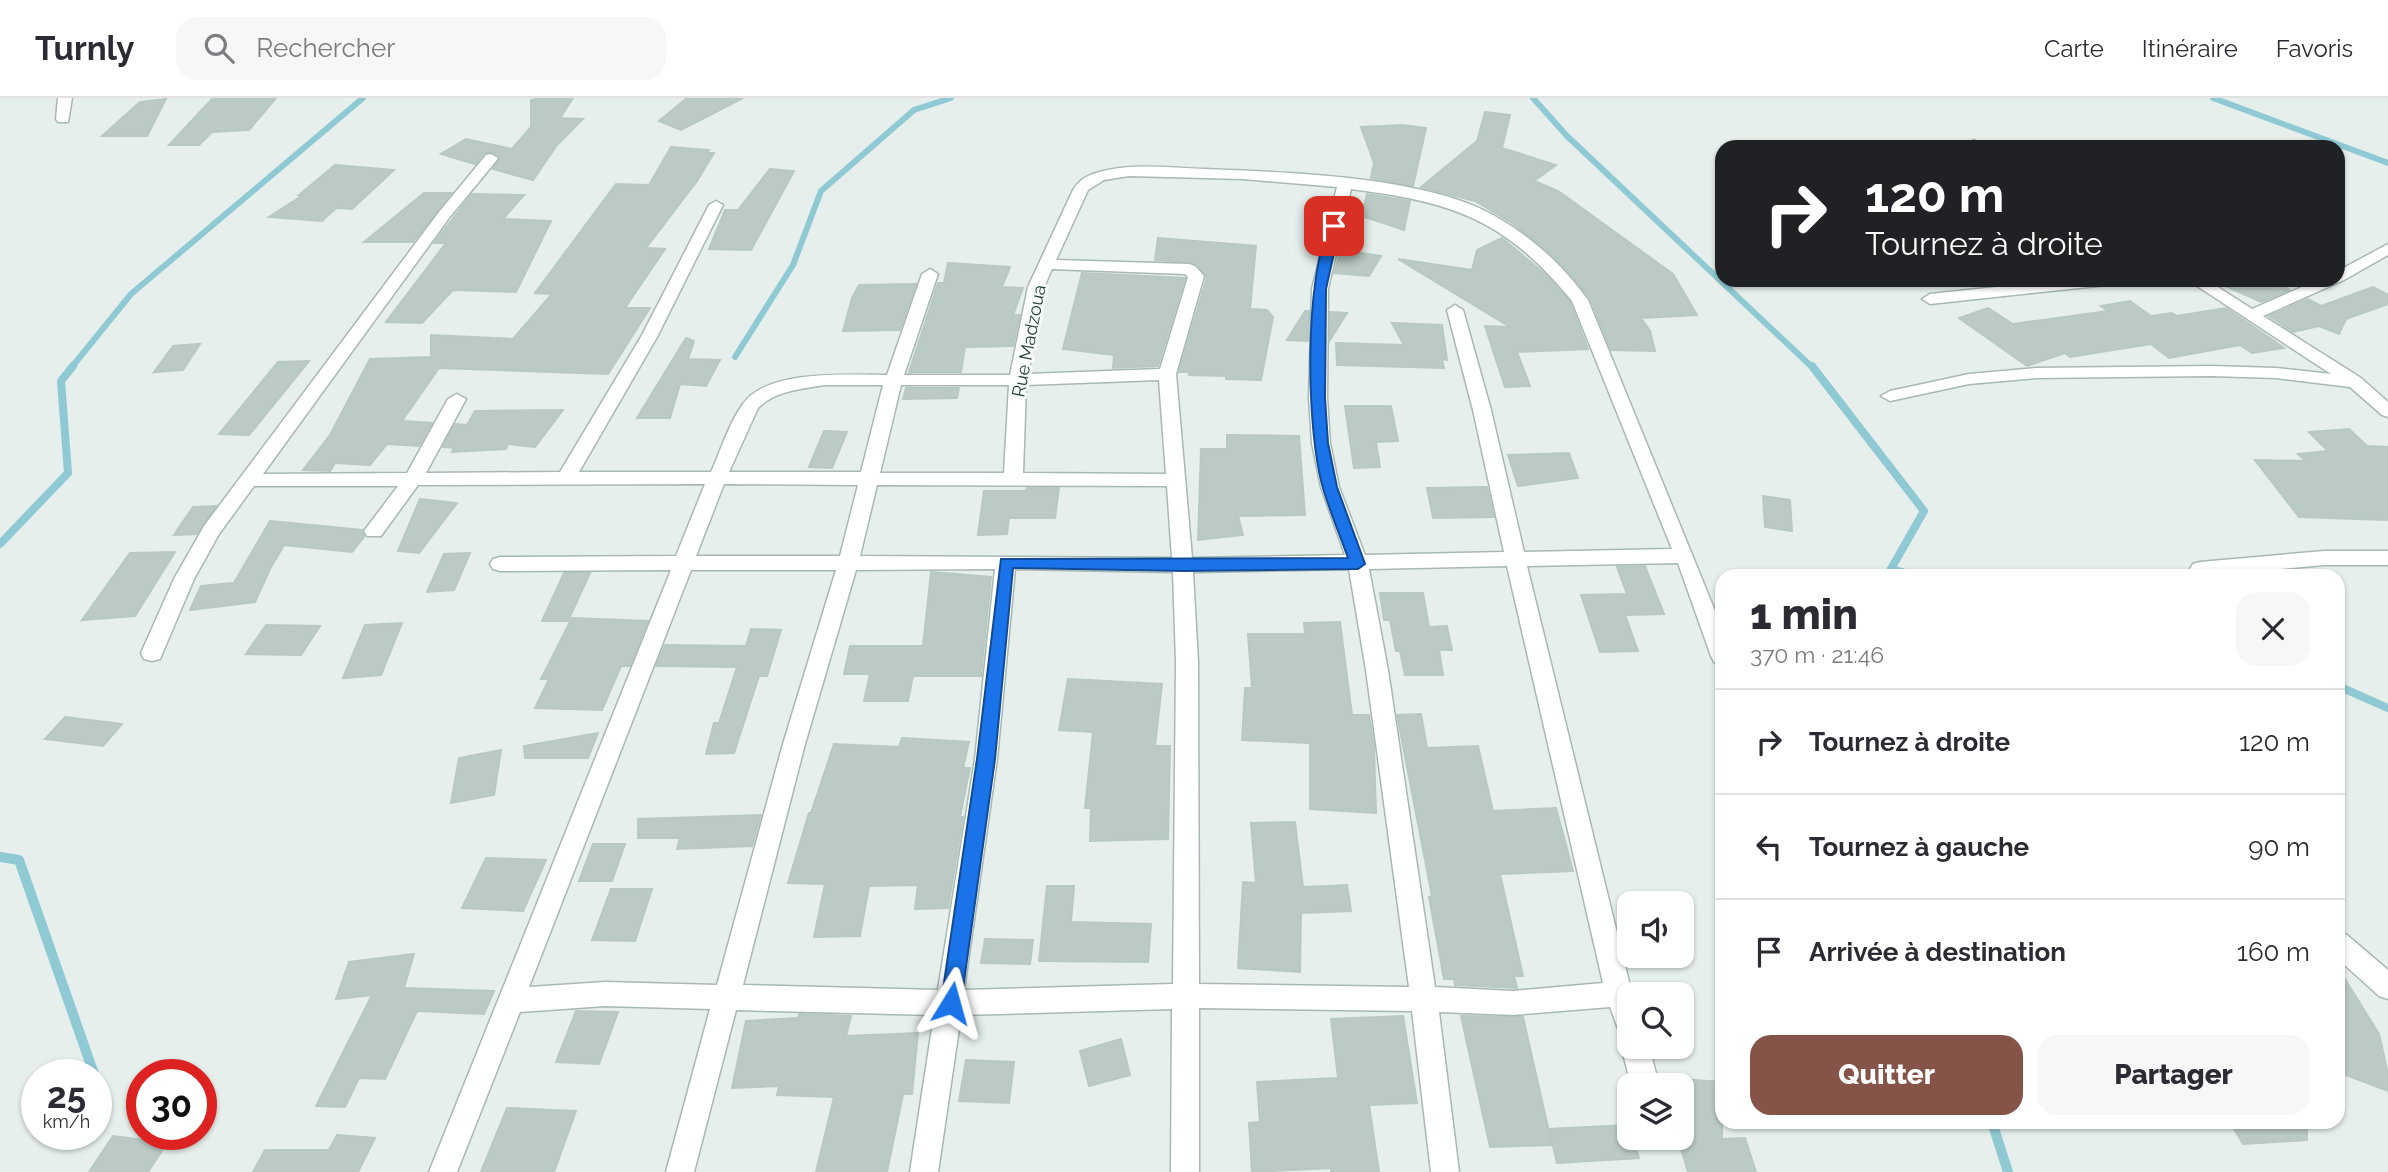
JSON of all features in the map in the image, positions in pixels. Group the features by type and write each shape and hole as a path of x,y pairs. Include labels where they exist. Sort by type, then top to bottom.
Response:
{"street":[{"path":"63,120 65,98"},
{"path":"152,653 184,579 211,531 444,215 491,158"},
{"name":"Rue Madzoua","path":"1013,479 1018,380 1036,287 1086,182 1108,174 1163,172 1253,174 1345,183"},
{"path":"1445,1172 1424,999 1377,670 1358,564 1330,487 1321,443 1318,398 1320,289 1345,183 1425,195 1456,204 1505,230 1558,272 1580,300 1592,327 1603,362 1685,556 1715,637"},
{"path":"566,478 649,337 716,205"},
{"path":"2345,272 2388,249"},
{"path":"1048,264 1189,269 1195,273 1195,285 1167,374 1184,565 1187,662 1185,1172"},
{"path":"680,1172 794,744 848,563 893,381 930,274"},
{"path":"1930,299 2042,287"},
{"path":"2207,287 2384,403"},
{"path":"2252,316 2316,287"},
{"path":"1455,310 1482,410 1617,986"},
{"path":"1890,396 1969,379 2036,373 2211,371 2276,373 2355,382"},
{"path":"443,1172 717,478 750,406 759,397 787,386 824,380 1018,380 1167,374"},
{"path":"374,531 413,480 457,399"},
{"path":"247,480 1176,480"},
{"path":"500,564 1358,564 1685,556"},
{"path":"2200,569 2324,558 2388,558"},
{"path":"924,1172 986,759 1006,562"},
{"path":"2345,949 2388,987"},
{"path":"510,1000 605,995 951,1003 1187,996 1513,1003 1617,994"}],"building":[{"path":"276,98 249,130 212,132 199,145 169,145 212,99"},
{"path":"573,98 560,118 583,119 557,145 533,180 493,169 501,157 492,152 484,153 475,164 441,154 466,139 512,149 531,127 531,100"},
{"path":"687,98 743,98 681,130 659,121"},
{"path":"166,99 147,136 102,136 140,102"},
{"path":"1485,112 1510,115 1502,148 1556,165 1534,181 1558,191 1673,274 1697,315 1641,318 1650,331 1655,351 1611,350 1590,298 1568,271 1541,245 1512,223 1475,201 1421,187 1477,141"},
{"path":"1403,125 1426,128 1413,186 1371,178 1374,163 1361,127"},
{"path":"671,147 709,150 707,153 714,153 697,181 646,248 665,249 625,308 650,308 608,374 439,368 402,421 432,423 419,446 387,444 370,465 335,463 330,471 303,470 330,435 370,359 431,357 431,335 513,339 552,294 535,293 616,184 649,185"},
{"path":"335,165 394,170 352,209 336,208 322,221 269,217 303,195 299,195"},
{"path":"770,169 794,171 751,250 709,249 725,210 738,210"},
{"path":"424,193 451,193 413,242 364,242"},
{"path":"472,194 524,195 503,219 551,221 516,292 453,290 422,323 386,322 446,243 434,243"},
{"path":"1367,194 1410,201 1404,230 1353,213 1365,203"},
{"path":"1158,238 1256,246 1250,309 1267,310 1273,317 1261,380 1226,379 1226,376 1189,375 1189,372 1179,372 1207,277 1197,264 1155,260"},
{"path":"1502,238 1546,275 1570,302 1588,349 1517,352 1530,386 1505,387 1485,326 1510,327 1398,259 1472,270 1477,250"},
{"path":"1341,250 1381,256 1369,276 1334,273"},
{"path":"948,263 1010,267 1002,287 1023,288 1013,315 1020,315 1013,346 965,347 961,372 909,372 938,283 944,283"},
{"path":"1082,273 1185,278 1158,366 1113,368 1114,355 1063,349"},
{"path":"916,284 900,330 843,331 852,298 859,285"},
{"path":"2228,287 2285,287 2290,290 2261,302"},
{"path":"2373,287 2388,295 2388,304 2346,319 2339,334 2319,326 2293,332 2269,316 2308,299 2321,306"},
{"path":"2130,301 2151,316 2172,313 2177,316 2226,308 2284,348 2252,353 2240,345 2169,358 2151,344 2070,357 2065,353 2027,366 1959,318 1988,308 2013,324 2108,311 2101,306"},
{"path":"1305,311 1309,311 1308,341 1287,340"},
{"path":"1330,312 1347,313 1330,340"},
{"path":"1392,323 1442,325 1447,360 1442,359 1444,368 1337,365 1336,343 1404,345"},
{"path":"686,338 694,341 688,359 720,360 706,386 680,384 670,418 637,418"},
{"path":"200,344 183,370 154,372 173,346"},
{"path":"309,361 249,435 219,434 278,362"},
{"path":"906,388 959,388 957,398 903,399"},
{"path":"1345,406 1391,406 1398,441 1376,442 1380,467 1354,468"},
{"path":"563,410 535,447 508,444 506,449 452,452 454,448 443,447 455,424 467,425 475,411"},
{"path":"2349,429 2367,446 2388,447 2388,520 2299,517 2255,460 2306,461 2298,454 2328,451 2309,432"},
{"path":"824,431 847,432 832,468 809,467"},
{"path":"1227,435 1299,436 1305,515 1238,516 1243,535 1198,540 1201,449 1227,449"},
{"path":"1569,453 1578,478 1518,486 1508,455"},
{"path":"1487,487 1494,517 1433,518 1427,488"},
{"path":"1027,488 1059,488 1055,518 1009,518 1007,534 978,535 984,491 1026,491"},
{"path":"1763,496 1790,500 1792,531 1765,527"},
{"path":"420,499 457,503 419,553 398,551"},
{"path":"216,506 197,534 174,535 193,507"},
{"path":"270,521 362,530 364,537 352,552 284,545 255,602 190,610 201,586 234,583"},
{"path":"175,552 135,616 82,620 130,553"},
{"path":"470,553 454,590 427,592 444,554"},
{"path":"1645,566 1664,614 1625,615 1638,651 1600,652 1581,595 1627,594 1617,567"},
{"path":"931,572 991,577 981,676 913,676 908,701 864,701 870,674 844,674 850,646 923,646"},
{"path":"564,573 590,573 568,621 542,621"},
{"path":"1380,593 1423,593 1429,627 1447,626 1452,650 1439,650 1443,675 1405,675 1400,651 1396,651 1390,620 1384,620"},
{"path":"572,618 648,621 630,666 621,666 602,710 535,708 549,679 541,679"},
{"path":"1340,622 1352,715 1369,715 1374,747 1376,813 1310,809 1310,743 1242,740 1245,688 1252,688 1248,634 1305,634 1304,623"},
{"path":"402,623 381,675 343,678 365,625"},
{"path":"266,625 320,626 301,655 246,654"},
{"path":"751,629 781,630 767,676 759,676 734,753 706,754 714,723 719,723 737,667 656,666 665,645 746,646"},
{"path":"1068,679 1162,684 1155,746 1170,746 1168,839 1090,841 1091,808 1085,808 1093,732 1059,730"},
{"path":"1421,714 1427,748 1478,746 1493,811 1556,808 1573,871 1500,874 1523,976 1514,976 1517,988 1455,985 1454,979 1444,979 1429,897 1432,896 1397,715"},
{"path":"65,717 122,724 103,746 45,739"},
{"path":"598,733 588,758 525,758 524,746"},
{"path":"902,738 969,742 963,768 970,768 960,817 963,817 948,908 915,909 918,885 869,886 860,936 814,937 825,884 788,883 834,744 899,747"},
{"path":"501,750 494,795 451,803 459,758"},
{"path":"761,815 752,846 677,849 680,838 638,838 638,819"},
{"path":"1295,822 1303,887 1347,885 1351,911 1301,913 1300,972 1238,968 1243,882 1256,883 1251,823"},
{"path":"593,844 625,844 612,881 579,881"},
{"path":"486,858 546,860 523,911 462,908"},
{"path":"1047,886 1074,886 1071,922 1151,924 1148,962 1039,961"},
{"path":"611,889 652,889 635,941 592,940"},
{"path":"985,939 1033,940 1030,964 981,963"},
{"path":"414,954 404,988 494,991 484,1014 417,1011 385,1079 359,1078 345,1107 316,1106 372,995 336,999 349,962"},
{"path":"2345,979 2379,1034 2388,1074 2388,1091 2345,1075"},
{"path":"576,1011 618,1012 599,1064 556,1062"},
{"path":"799,1014 851,1016 846,1036 918,1033 912,1094 903,1094 887,1172 816,1172 834,1097 777,1095 779,1086 732,1088 746,1021 798,1018"},
{"path":"1403,1016 1417,1103 1369,1105 1379,1172 1331,1172 1331,1168 1252,1172 1249,1123 1260,1122 1257,1082 1338,1078 1331,1019"},
{"path":"1461,1016 1523,1017 1552,1145 1490,1147"},
{"path":"1121,1039 1130,1075 1089,1086 1080,1051"},
{"path":"966,1060 1014,1062 1009,1103 959,1101"},
{"path":"1694,1080 1715,1082 1715,1129 1722,1129 1722,1139 1745,1138 1756,1172 1688,1172 1682,1150 1694,1150"},
{"path":"507,1108 576,1111 554,1172 481,1172"},
{"path":"1617,1126 1617,1150 1637,1150 1639,1158 1557,1163 1549,1129"},
{"path":"2234,1129 2307,1129 2307,1140 2243,1144"},
{"path":"337,1135 375,1138 358,1172 253,1172 265,1150 329,1150"},
{"path":"112,1138 126,1138 126,1150 162,1150 148,1172 89,1172 104,1150 112,1150"}],"waterway":[{"path":"71,368 131,294 363,98"},
{"path":"735,357 793,265 821,191 914,110 951,98"},
{"path":"1533,98 1567,136 1715,276"},
{"path":"2213,98 2326,140"},
{"path":"2345,147 2388,163"},
{"path":"1727,287 1813,368"},
{"path":"0,544 68,473 61,381 73,366"},
{"path":"1812,366 1924,511 1891,569"},
{"path":"2345,689 2388,708"},
{"path":"0,857 19,860 89,1059"},
{"path":"1994,1129 2008,1172"}],"route":[{"path":"951,1003 986,759 1006,562 1358,564 1330,487 1321,443 1318,398 1320,289 1334,226"}]}
